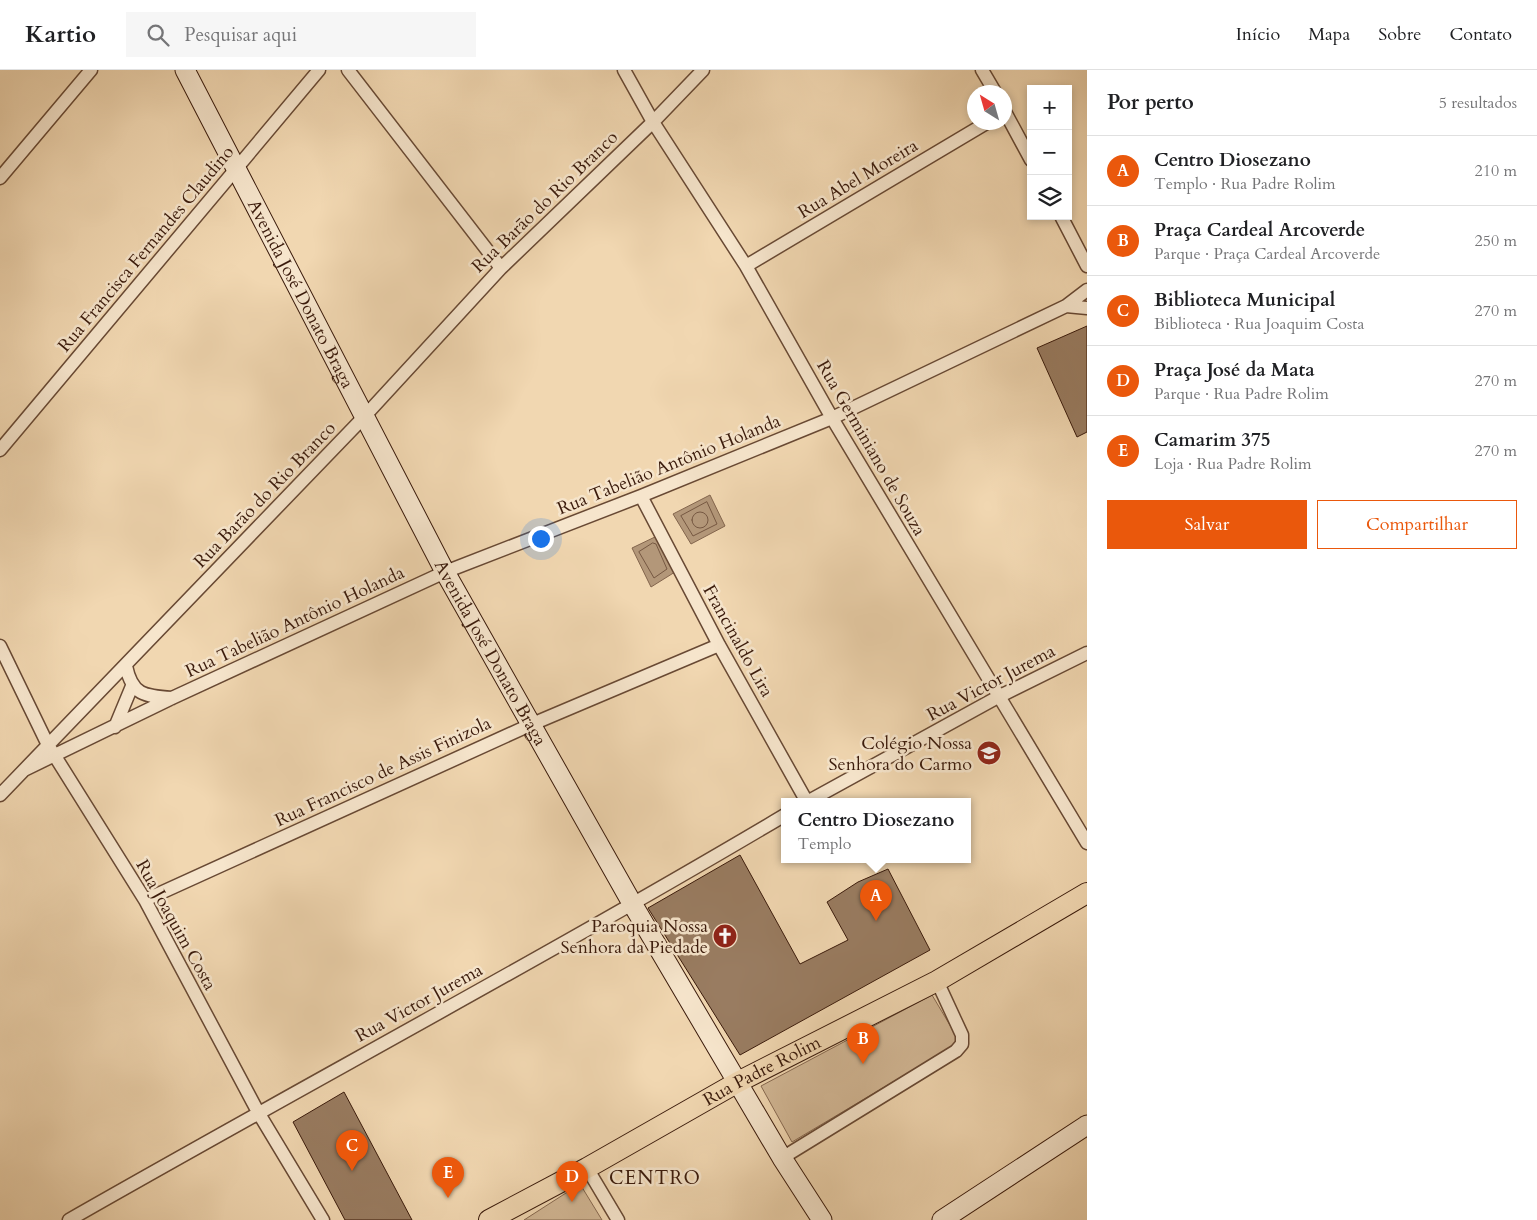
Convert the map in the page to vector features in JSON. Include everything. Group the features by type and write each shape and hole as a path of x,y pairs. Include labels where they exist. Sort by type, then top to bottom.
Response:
{"main road":[{"name":"Avenida José Donato Braga","path":"185,70 444,572 633,905 782,1158 822,1220"},
{"name":"Rua Padre Rolim","path":"489,1220 587,1168 738,1082 937,981 1087,893"},
{"path":"942,1220 1087,1125"}],"street":[{"path":"0,178 91,70"},
{"name":"Rua Francisca Fernandes Claudino","path":"0,450 319,70"},
{"path":"348,70 501,268"},
{"name":"Rua Germiniano de Souza","path":"624,70 653,122 746,266 832,418 1087,843"},
{"name":"Rua Barāo do Rio Branco","path":"0,795 24,770 51,750 126,666 363,418 501,268 653,122 702,70"},
{"path":"982,70 991,85"},
{"path":"1012,125 1027,153"},
{"name":"Rua Abel Moreira","path":"746,266 975,130"},
{"path":"1063,220 1087,266"},
{"name":"Rua Tabelião Antônio Holanda","path":"51,750 115,727 172,698 444,572 641,496 832,418 1066,306 1087,290"},
{"path":"1066,306 1087,308"},
{"name":"Francinaldo Lira","path":"641,496 719,645 805,798"},
{"name":"Rua Francisco de Assis Finizola","path":"145,900 530,725 719,645"},
{"name":"Rua Joaquim Costa","path":"0,646 51,750 145,900 258,1112 323,1220"},
{"name":"Rua Victor Jurema","path":"814,798 998,696 1087,653"},
{"path":"115,727 132,686 126,666"},
{"name":"Rua Tabelião Antônio Holanda","path":"132,686 152,696 172,698"},
{"name":"Rua Victor Jurema","path":"69,1220 258,1112 633,905 781,817"},
{"path":"782,1158 956,1051 962,1044 962,1035 937,981"},
{"path":"587,1168 618,1220"}],"shaded area":[{"path":"932,995 960,1042 792,1142 761,1086"},
{"path":"580,1184 602,1220 524,1220"}],"water":[{"path":"710,495 725,526 691,544 673,514"},
{"path":"657,536 675,572 651,587 632,548"}],"building":[{"path":"1087,326 1087,432 1077,437 1037,348"},
{"name":"Paroquia Nossa Senhora da Piedade","path":"740,855 800,964 848,940 827,902 858,882 888,869 930,950 740,1055 648,908"},
{"path":"344,1092 412,1220 345,1220 293,1122"}],"place":[{"name":"Colégio Nossa Senhora do Carmo","path":"989,753"},
{"name":"Centro Diosezano","path":"876,921"},
{"name":"Paroquia Nossa Senhora da Piedade","path":"725,936"},
{"name":"Praça Cardeal Arcoverde","path":"863,1064"},
{"name":"Biblioteca Municipal","path":"352,1171"},
{"name":"Camarim 375","path":"448,1198"},
{"name":"Praça José da Mata","path":"572,1202"}],"district":[{"name":"CENTRO","path":"655,1178"}]}
